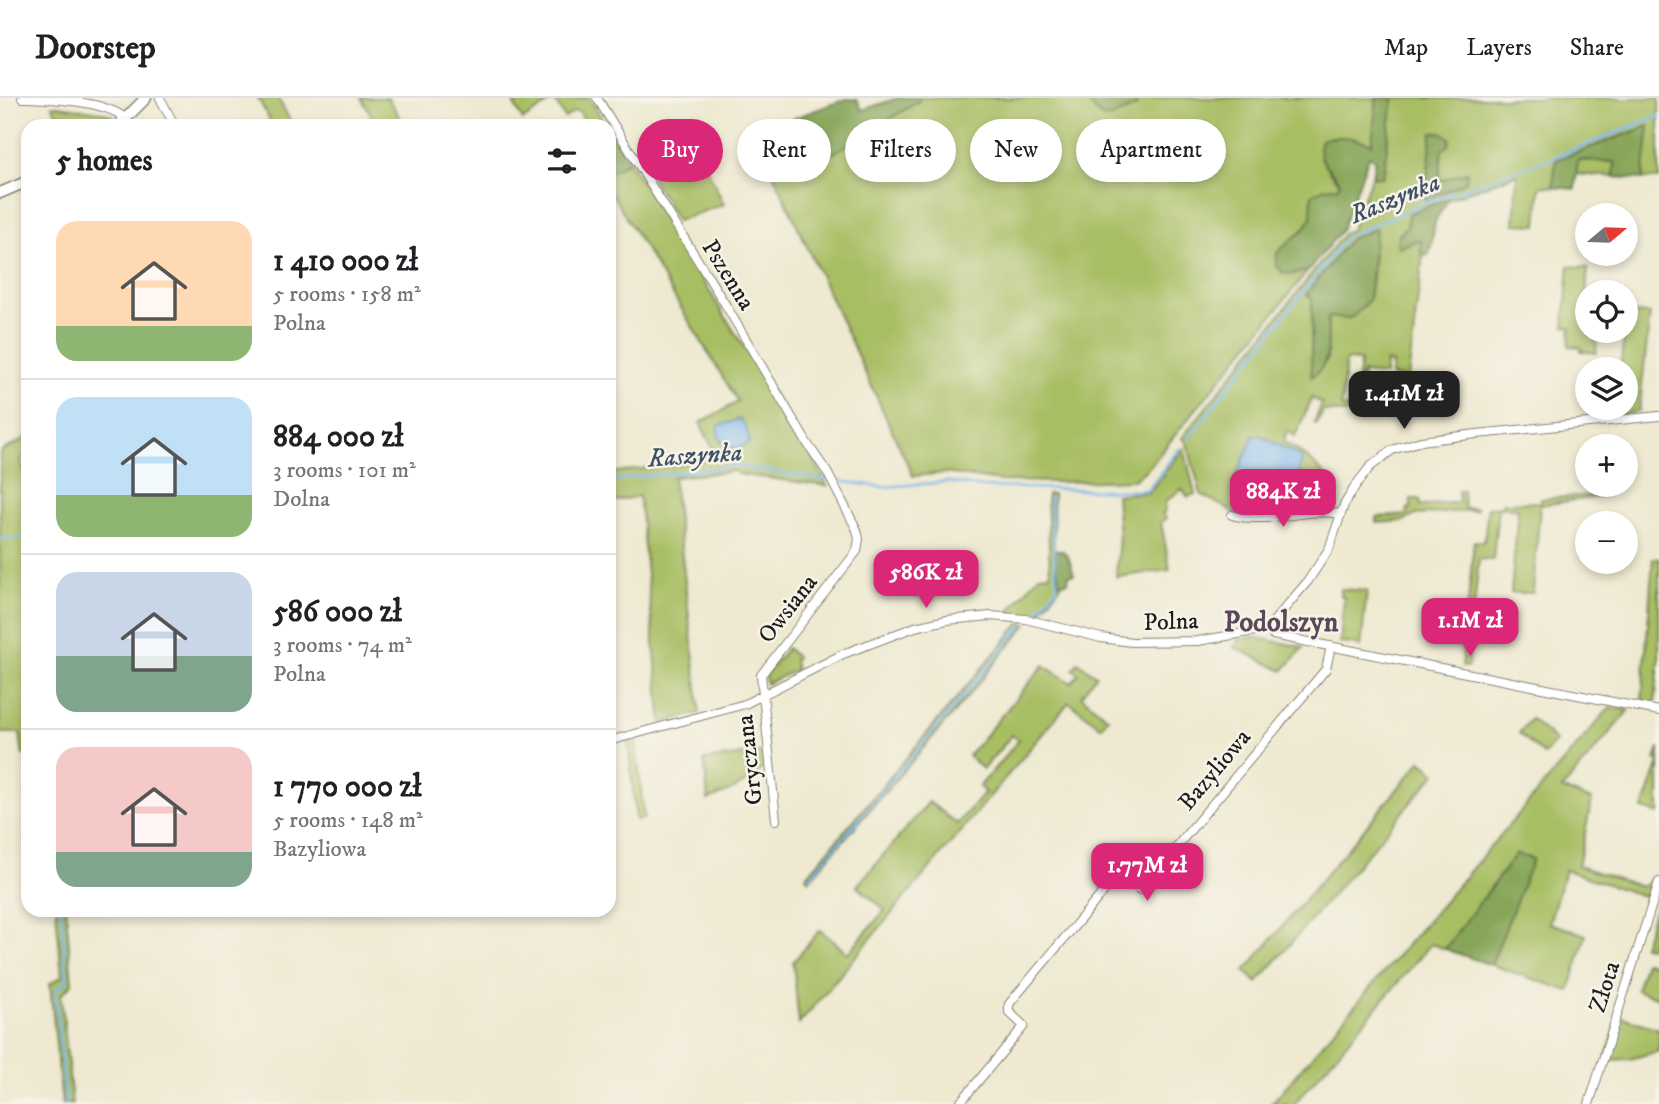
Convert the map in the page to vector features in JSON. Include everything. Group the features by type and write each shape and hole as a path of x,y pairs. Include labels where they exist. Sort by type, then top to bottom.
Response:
{"street":[{"path":"22,98 57,99 111,109 119,119"},
{"path":"125,119 146,98"},
{"path":"160,98 171,119"},
{"name":"Pszenna","path":"597,98 610,119"},
{"name":"Pszenna","path":"616,129 827,472"},
{"path":"0,193 21,184"},
{"path":"1659,416 1477,434 1400,446 1370,467 1352,491 1329,549 1308,581 1267,629 1273,635 1659,710"},
{"name":"Owsiana","path":"762,696 760,677 764,670 858,547 859,540 853,520 827,472"},
{"path":"1232,515 1255,518 1325,511 1341,514"},
{"name":"Polna","path":"616,739 732,709 870,643 915,627 962,617 1026,619 1101,638 1132,642 1212,640 1267,629"},
{"name":"Bazyliowa","path":"959,1104 1024,1026 1010,1014 1009,1004 1115,878 1124,877 1140,890 1326,669 1331,646"},
{"name":"Gryczana","path":"762,696 776,820"},
{"name":"Złota","path":"1588,1104 1659,883"}],"green space":[{"path":"258,98 278,98 289,119 269,119"},
{"path":"361,98 388,98 401,119 374,119"},
{"path":"524,98 589,98 602,119 584,119 575,111 565,118 554,100 522,119 514,104"},
{"path":"898,98 918,98 919,101 889,119 845,119 845,146 831,154 831,119 804,119 802,115 846,99 857,100 862,110"},
{"path":"918,98 1377,98 1372,144 1355,138 1330,137 1329,172 1340,183 1338,187 1324,188 1312,195 1311,219 1304,229 1277,253 1292,274 1308,271 1150,466 1134,480 1063,482 1001,481 945,473 913,476 777,182 831,182 831,140 845,144 845,182 956,182 956,119 890,119 919,101"},
{"path":"1087,98 1132,98 1137,106 1103,118"},
{"path":"1377,98 1393,98 1383,177 1372,176 1375,160 1369,156 1342,229 1308,271 1283,273 1277,266 1277,253 1304,229 1311,219 1312,195 1324,188 1338,187 1340,183 1321,158 1321,140 1334,137 1372,144"},
{"path":"1393,98 1659,98 1659,179 1643,179 1648,126 1556,160 1553,187 1540,186 1537,225 1514,224 1517,174 1408,214 1407,227 1399,235 1397,244 1400,247 1421,239 1420,250 1423,256 1408,378 1391,376 1392,363 1386,362 1385,375 1363,373 1356,414 1323,411 1317,424 1314,423 1322,403 1312,398 1295,436 1287,431 1284,442 1306,457 1325,475 1323,481 1327,483 1321,499 1324,500 1323,505 1238,515 1201,494 1187,443 1182,438 1345,232 1351,230 1372,176 1383,177","holes":["1376,229 1372,280 1367,303 1352,314 1328,317 1327,360 1311,377 1312,299","1346,360 1360,361 1355,408 1341,407"]},
{"path":"52,105 102,112 114,117 112,119 59,119"},
{"path":"1649,126 1643,179 1614,177 1615,162 1578,160 1575,189 1553,187 1556,160"},
{"path":"1432,132 1443,133 1450,138 1449,145 1442,150 1439,181 1467,172 1466,182 1425,200"},
{"path":"616,140 629,161 616,169"},
{"path":"1577,160 1615,162 1614,177 1576,174"},
{"path":"629,161 637,174 637,182 642,182 818,467 827,486 737,474 736,471 673,477 700,713 662,723 639,496 616,501 616,472 718,459 700,423 738,402 616,201 616,169"},
{"path":"654,182 713,182 724,204 677,221"},
{"path":"1448,199 1436,220 1428,255 1423,256 1420,250 1421,239 1399,247 1399,235 1407,227 1408,214"},
{"path":"1376,228 1369,300 1354,316 1347,319 1328,317 1326,359 1318,372 1311,377 1312,299 1306,294 1350,239"},
{"path":"1569,266 1588,268 1587,280 1575,280 1575,343 1597,343 1596,353 1569,346 1571,327 1564,326"},
{"path":"1638,313 1650,314 1639,412 1638,357 1622,357 1623,343 1638,343"},
{"path":"21,441 21,740 20,733 0,733 0,452"},
{"path":"1184,448 1195,494 1188,497 1182,489 1165,502 1166,510 1162,513 1166,518 1161,522 1170,570 1116,577 1119,536 1116,495 1149,492"},
{"path":"1463,490 1464,508 1477,508 1476,510 1416,515 1403,521 1376,523 1376,517 1407,515 1407,509 1411,508 1411,499 1419,499 1421,506 1459,502 1458,491"},
{"path":"1047,494 1053,494 1054,549 1059,583 1062,584 1036,618 1008,613 1039,575 1050,574"},
{"path":"1600,497 1540,505 1533,593 1511,593 1518,508 1498,508 1493,560 1479,559 1468,667 1462,666 1474,541 1484,542 1488,507 1502,506 1502,503 1540,502 1541,499"},
{"path":"1054,549 1063,551 1068,556 1074,575 1069,575 1068,582 1059,583"},
{"path":"1653,558 1659,558 1659,661 1655,704 1642,702"},
{"path":"1341,589 1367,591 1361,647 1340,643 1344,597 1341,596"},
{"path":"1020,623 1027,624 809,880 806,877"},
{"path":"1252,637 1304,647 1283,671 1234,647 1239,640"},
{"path":"787,648 796,657 796,670 766,684 765,675"},
{"path":"1078,662 1096,675 1081,696 1108,718 1101,727 1069,702 799,1024 793,962 820,930 848,953 885,910 857,886 929,802 957,824 985,792 979,787 1019,740 1012,735 983,769 968,756 1044,665 1071,683 1079,674 1073,669"},
{"path":"1610,707 1629,710 1562,789 1592,800 1578,866 1642,887 1652,879 1646,897 1565,870 1549,923 1586,935 1569,991 1491,965 1532,860 1516,854 1445,949 1431,944 1294,1104 1271,1104"},
{"path":"1531,719 1556,741 1544,755 1519,733"},
{"path":"636,741 644,819 636,820 628,742"},
{"path":"766,752 768,763 754,776 708,800 704,760"},
{"path":"1421,761 1436,773 1257,983 1245,971"},
{"path":"1659,762 1659,814 1643,809"},
{"path":"1516,854 1533,859 1491,965 1445,949"},
{"path":"1659,897 1659,935 1654,933 1650,947 1643,946"},
{"path":"57,917 67,917 72,984 61,995 72,1104 62,1104 50,984 62,976"},
{"path":"1645,962 1659,966 1659,998 1636,990"},
{"path":"1619,1016 1659,1029 1659,1051 1630,1059 1608,1060 1606,1057"}],"water":[{"path":"740,419 750,442 738,447 728,447 720,440 718,426"},
{"path":"1254,435 1260,435 1302,457 1296,487 1283,505 1277,507 1233,483"}],"waterway":[{"name":"Raszynka","path":"1187,440 1347,236 1424,203 1552,158 1659,116"},
{"name":"Raszynka","path":"839,481 883,487 947,482 983,487 1138,491 1147,490 1180,448"},
{"name":"Raszynka","path":"616,479 737,466 826,480"},
{"path":"1035,614 1057,588 1050,497"},
{"name":"Raszynka","path":"0,539 21,538"},
{"path":"810,877 1023,625"},
{"path":"62,917 67,982 55,990 66,1104"}],"district":[{"name":"Podolszyn","path":"1281,622"}]}
